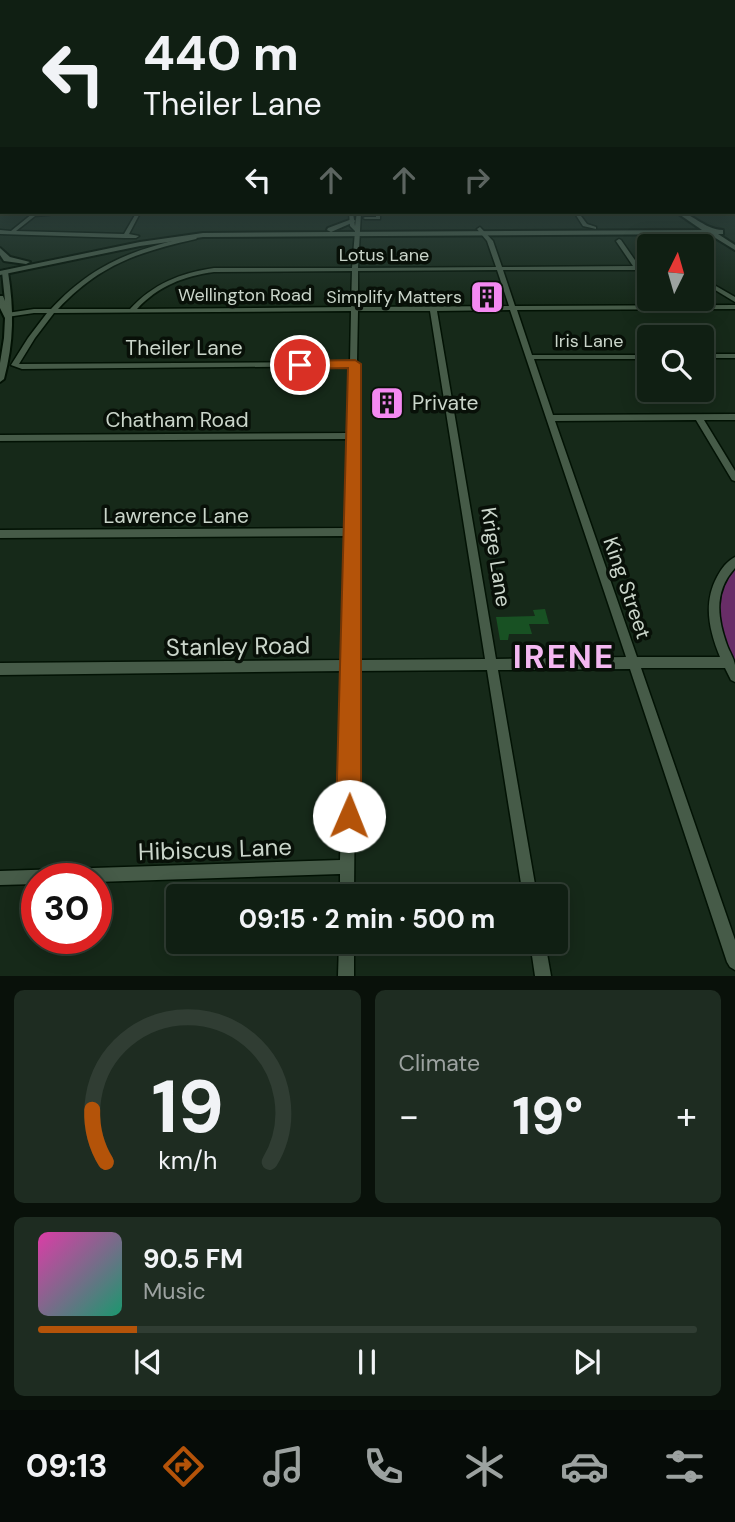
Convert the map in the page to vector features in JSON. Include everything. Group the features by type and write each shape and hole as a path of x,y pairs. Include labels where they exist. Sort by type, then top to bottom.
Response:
{"main road":[{"path":"331,230 350,216"},
{"path":"483,231 571,228 661,231 694,226 686,216"},
{"path":"689,216 735,242"},
{"path":"2,270 193,236 356,232 713,230 735,248"},
{"path":"2,270 26,262 129,240 185,232 356,232"},
{"path":"0,252 2,270"},
{"path":"0,252 7,259 26,262"}],"street":[{"path":"13,232 33,216"},
{"path":"125,236 138,216"},
{"path":"347,884 356,309 356,232 351,216"},
{"path":"356,232 360,226 359,216"},
{"path":"365,218 378,218 378,216"},
{"path":"578,216 583,223 594,228"},
{"path":"571,228 583,223"},
{"name":"King Street","path":"483,231 513,308 735,962"},
{"path":"0,232 136,236"},
{"path":"15,363 52,310 82,280 111,263 153,247 194,238"},
{"path":"619,241 637,268"},
{"name":"Lotus Lane","path":"132,310 159,285 200,271 637,268"},
{"path":"0,379 9,345 9,317 2,270"},
{"path":"714,287 735,300"},
{"path":"0,298 9,317"},
{"name":"Wellington Road","path":"9,317 52,310 735,307"},
{"name":"Krige Lane","path":"433,308 528,884"},
{"path":"714,356 735,356"},
{"name":"Iris Lane","path":"529,357 637,357"},
{"name":"Theiler Lane","path":"15,363 22,367 355,364"},
{"path":"698,417 735,478"},
{"path":"549,418 735,417"},
{"name":"Chatham Road","path":"0,438 354,436"},
{"name":"Lawrence Lane","path":"0,534 353,532"},
{"path":"735,561 719,578 713,603 718,635 735,676"},
{"name":"Stanley Road","path":"0,669 728,662"},
{"name":"Hibiscus Lane","path":"0,878 348,867"},
{"path":"346,976 347,954"},
{"path":"540,954 543,976"}],"shaded area":[{"path":"735,565 735,674 720,631 716,604 724,578"}],"building":[{"path":"545,609 549,624 529,624 532,634 509,634 508,640 500,640 496,617 535,616 533,610"}],"place":[{"name":"Simplify Matters","path":"487,297"},
{"name":"Private","path":"387,403"}],"district":[{"name":"IRENE","path":"564,656"}],"route":[{"path":"300,365 355,364 349,816"}]}
